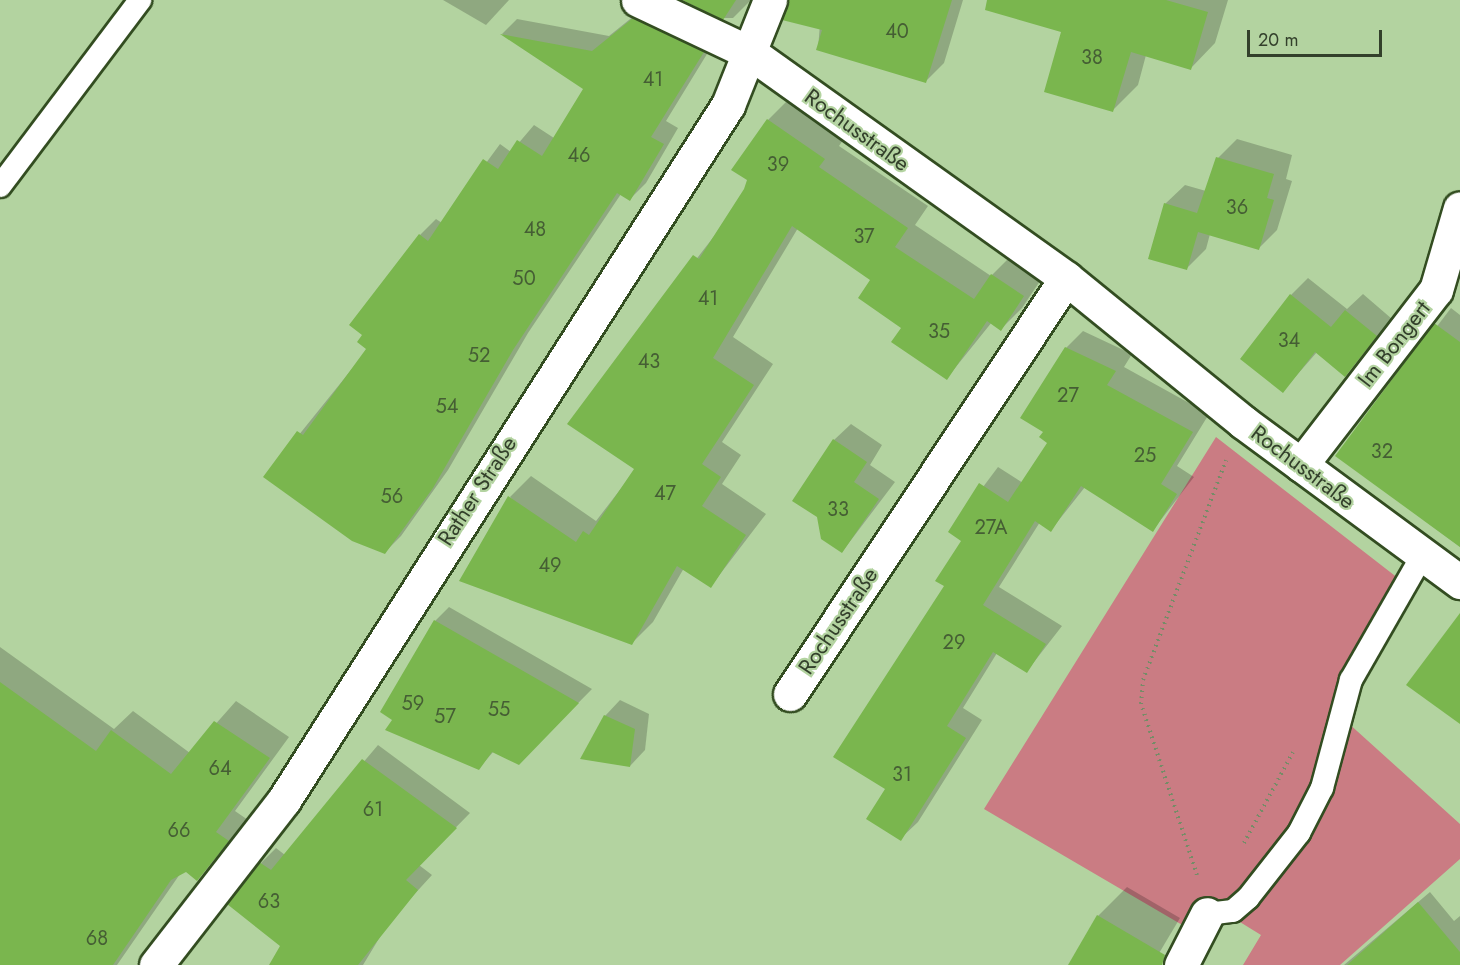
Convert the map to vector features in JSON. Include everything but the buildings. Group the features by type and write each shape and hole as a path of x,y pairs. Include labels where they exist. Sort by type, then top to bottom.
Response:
{"street":[{"name":"Rochusstraße","path":"638,0 752,54 1066,278 1243,422 1460,582"},
{"name":"Rather Straße","path":"156,965 284,800 728,105 752,54 770,0"},
{"name":"Im Bongert","path":"1301,465 1436,290 1460,208"},
{"name":"Rochusstraße","path":"789,694 1066,278"},
{"path":"1181,965 1207,914"}],"lane":[{"path":"0,186 140,0"},
{"path":"1207,914 1233,911 1248,898 1299,833 1322,788 1351,680 1422,556"}],"path":[{"path":"1207,914 1141,704 1147,669 1243,422"}],"shaded area":[{"path":"1216,437 1412,589 1370,656 1347,722 1460,824 1460,859 1340,965 1243,965 1261,935 1201,898 1184,926 984,809"}]}
